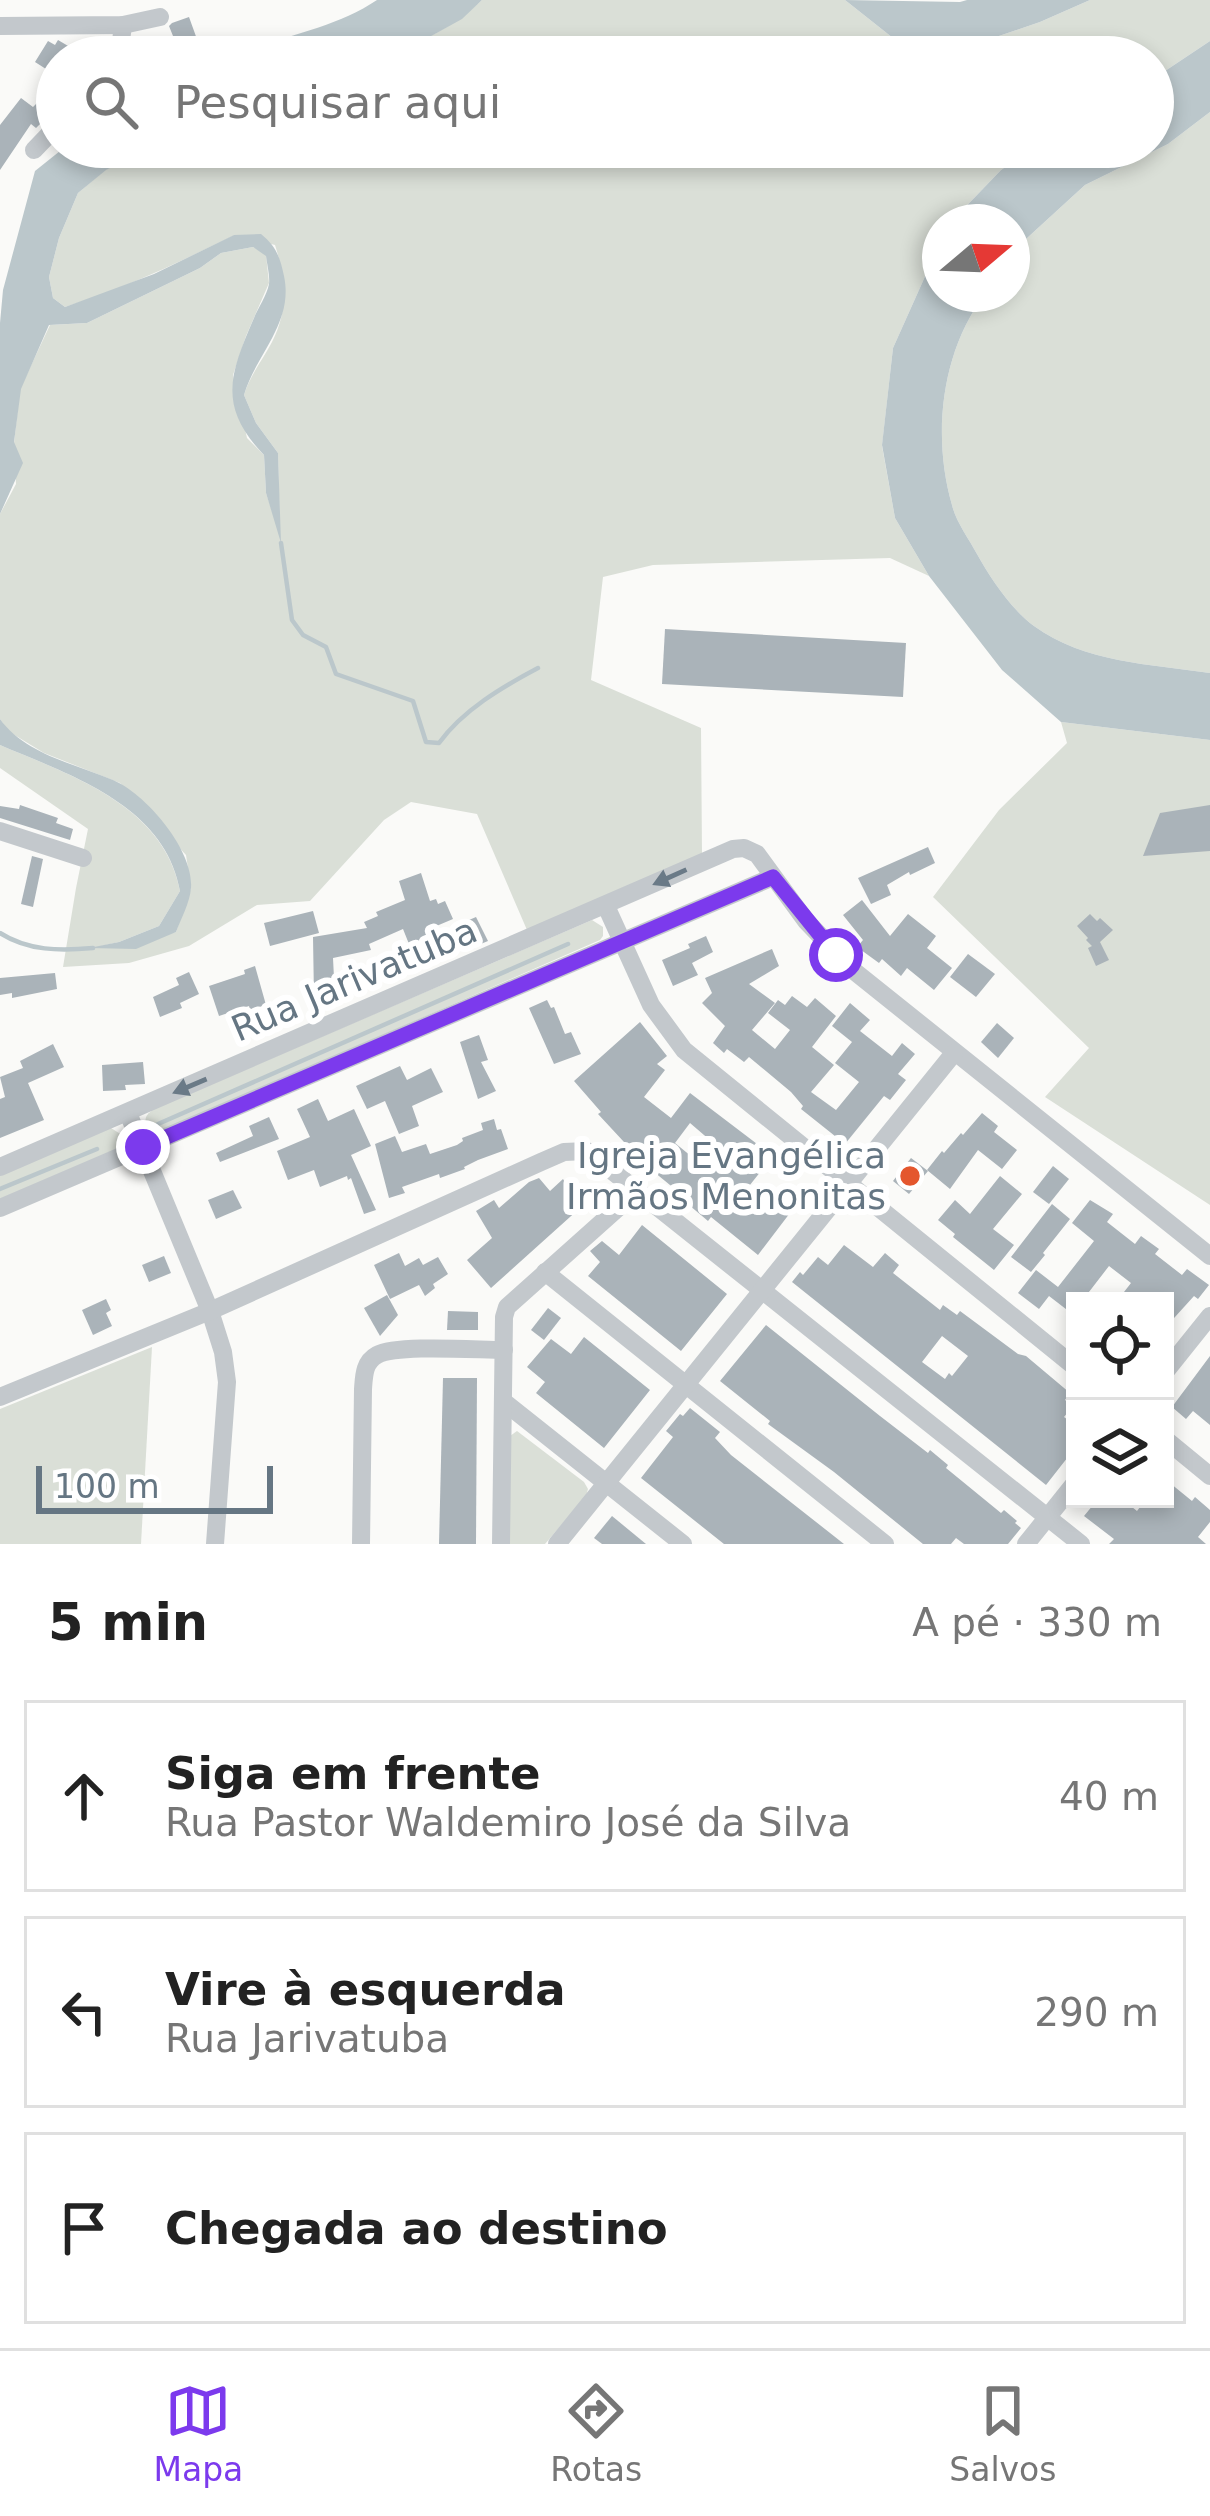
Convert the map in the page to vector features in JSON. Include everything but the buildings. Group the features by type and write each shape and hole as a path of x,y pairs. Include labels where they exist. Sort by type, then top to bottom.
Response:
{"street":[{"path":"0,26 123,26 160,17"},
{"path":"122,36 123,26"},
{"path":"0,831 83,858"},
{"name":"Rua Jarivatuba","path":"0,1167 734,849 753,850 773,877 0,1208"},
{"path":"773,877 836,955 1210,1256"},
{"path":"606,906 651,1005 684,1050 1066,1360"},
{"path":"557,1544 954,1053"},
{"path":"128,1113 224,1352 227,1382 215,1544"},
{"path":"0,1397 210,1311 565,1152 587,1151 1081,1544"},
{"path":"500,1544 507,1307 638,1190"},
{"path":"545,1272 884,1544"},
{"path":"1174,1361 1210,1316"},
{"path":"361,1544 367,1365 375,1356 400,1350 504,1350"},
{"path":"503,1401 683,1544"},
{"path":"1174,1446 1210,1476"},
{"path":"1026,1544 1066,1495"}],"shaded area":[{"path":"377,0 482,0 462,19 431,36 293,36"},
{"path":"482,0 845,0 890,36 430,36"},
{"path":"845,0 1090,0 999,36 890,36"},
{"path":"1090,0 1210,0 1210,41 1174,65 1174,36 999,36"},
{"path":"1210,41 1210,112 1174,139 1174,65"},
{"path":"1210,112 1210,673 1096,655 1034,626 995,583 956,518 943,451 944,395 970,317 973,312 1030,312 1030,235 1085,185 1119,168 1174,168 1174,139"},
{"path":"109,168 1004,168 968,204 922,204 922,283 893,348 882,446 895,518 929,576 890,558 653,565 603,577 591,680 701,728 702,855 527,930 477,814 411,802 384,820 310,901 257,905 189,946 129,963 63,967 88,829 0,768 0,745 110,797 155,836 171,861 180,891 159,926 97,947 176,932 191,888 186,855 120,783 44,753 8,731 0,719 0,514 16,484 14,443 20,389 50,325 87,323 221,253 253,247 266,255 269,283 233,375 247,438 264,455 266,493 280,535 278,453 256,423 244,395 281,317 283,282 275,245 235,235 65,307 53,298 49,277 78,193"},
{"path":"110,168 78,193 59,238 49,277 53,298 65,307 154,274 234,235 261,234 277,252 284,276 284,309 244,395 256,423 278,453 281,543 266,493 264,455 240,421 232,390 239,357 269,284 266,256 253,247 221,253 87,323 49,325 21,389 14,442 23,463 0,514 3,290 35,171"},
{"path":"1004,168 1119,168 1085,185 1030,235 1030,204 968,204"},
{"path":"922,283 922,312 973,312 950,368 942,423 946,479 960,524 1010,602 1054,638 1096,655 1210,673 1210,740 1061,722 1002,670 929,576 895,518 882,445 893,348"},
{"path":"0,719 37,749 126,787 166,825 190,873 190,893 176,932 136,949 89,948 159,926 180,891 171,861 155,836 111,797 0,745"},
{"path":"1061,722 1210,740 1210,1205 1045,1097 1089,1048 933,897 999,810 1067,743"},
{"path":"592,920 603,927 600,940 163,1131 147,1128 146,1117 154,1109"},
{"path":"111,1128 122,1135 119,1148 0,1199 0,1175"},
{"path":"152,1347 141,1544 0,1544 0,1409"},
{"path":"517,1431 588,1489 545,1544 508,1544 510,1436"}],"waterway":[{"path":"281,543 292,620 303,635 326,647 336,674 413,701 426,742 439,743 471,710 538,668"},
{"path":"0,933 45,948 93,948"},
{"path":"158,1124 568,944"},
{"path":"0,1189 97,1149"}],"place":[{"name":"Igreja Evangélica Irmãos Menonitas","path":"910,1176"}],"route":[{"path":"143,1147 773,877 836,955"}]}
